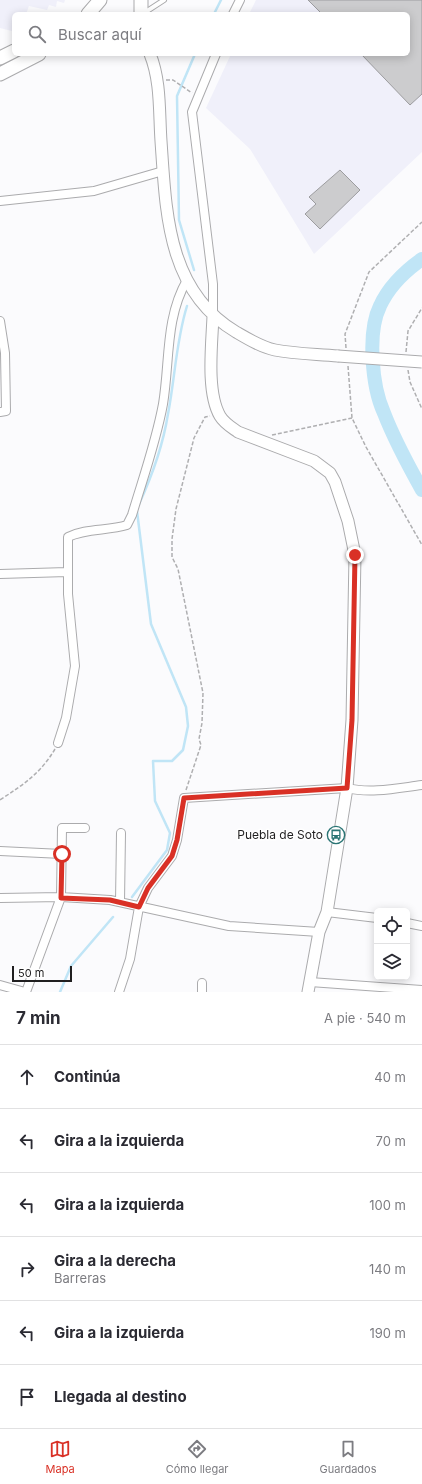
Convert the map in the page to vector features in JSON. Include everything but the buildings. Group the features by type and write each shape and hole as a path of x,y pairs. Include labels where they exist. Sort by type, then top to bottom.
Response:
{"main road":[{"path":"90,12 100,0"},
{"path":"100,0 100,12"},
{"path":"141,10 151,0"},
{"path":"0,58 12,52"},
{"path":"0,74 35,56"},
{"path":"151,56 157,80 163,171 172,242 187,280 213,316 250,341 274,350 342,353 422,362"},
{"path":"213,316 213,392 220,416 227,425 238,432 299,454 323,466 330,473 335,482 348,521 354,550 355,571 352,720 347,788 327,912 320,932 309,987"}],"street":[{"path":"233,12 240,0"},
{"path":"213,316 213,284 192,112 215,56"},
{"path":"0,202 94,191 163,171"},
{"path":"58,743 66,718 75,666 67,572 68,537 75,533 115,529 127,524 132,515 154,443 163,402 168,347 178,295 187,280"},
{"path":"0,321 6,411 0,412"},
{"path":"0,574 67,572"},
{"path":"119,992 130,959 139,907 148,888 172,856 177,840 184,798 347,788 356,790 388,789 422,785"},
{"path":"0,986 25,992 61,898 62,828 85,828"},
{"path":"120,902 121,833"},
{"path":"0,851 62,854"},
{"path":"0,898 110,900 229,926 320,932"},
{"path":"327,912 374,918"},
{"path":"410,924 422,926"},
{"path":"202,983 202,992"},
{"path":"309,987 422,990"}],"lane":[{"path":"141,10 164,0"}],"path":[{"path":"173,80 189,91"},
{"path":"342,353 345,334 369,272 422,222"},
{"path":"348,365 352,418 366,447 422,545"},
{"path":"184,798 201,745 199,739 202,723 202,693 178,569 172,558 172,539 176,509 194,438 205,417 220,416"},
{"path":"260,440 274,434 352,418"},
{"path":"0,800 29,781 46,765 58,743"}],"shaded area":[{"path":"0,0 65,0 64,3 57,1 56,7 49,5 47,10 29,6 27,12 12,12 12,31 0,28"},
{"path":"256,0 308,0 320,12 250,12"},
{"path":"230,56 363,56 410,105 422,94 422,152 314,254 250,149 206,108","holes":["340,170 359,190 320,229 305,215 316,204 309,197"]}],"waterway":[{"path":"215,12 221,0"},
{"path":"194,56 177,96 179,220 194,270"},
{"path":"422,259 398,280 388,292 376,317 372,344 374,375 380,402 406,462 422,490"},
{"path":"139,504 153,471 166,426 180,333 187,306"},
{"path":"132,897 167,850 170,833 155,801 153,761 172,761 183,750 188,726 186,707 151,624 137,511"},
{"path":"60,992 71,966 113,917"}],"place":[{"name":"Puebla de Soto","path":"336,835"}],"route":[{"path":"62,854 61,898 110,900 139,907 148,888 172,856 181,823 184,798 347,788 352,720 355,555"}]}
